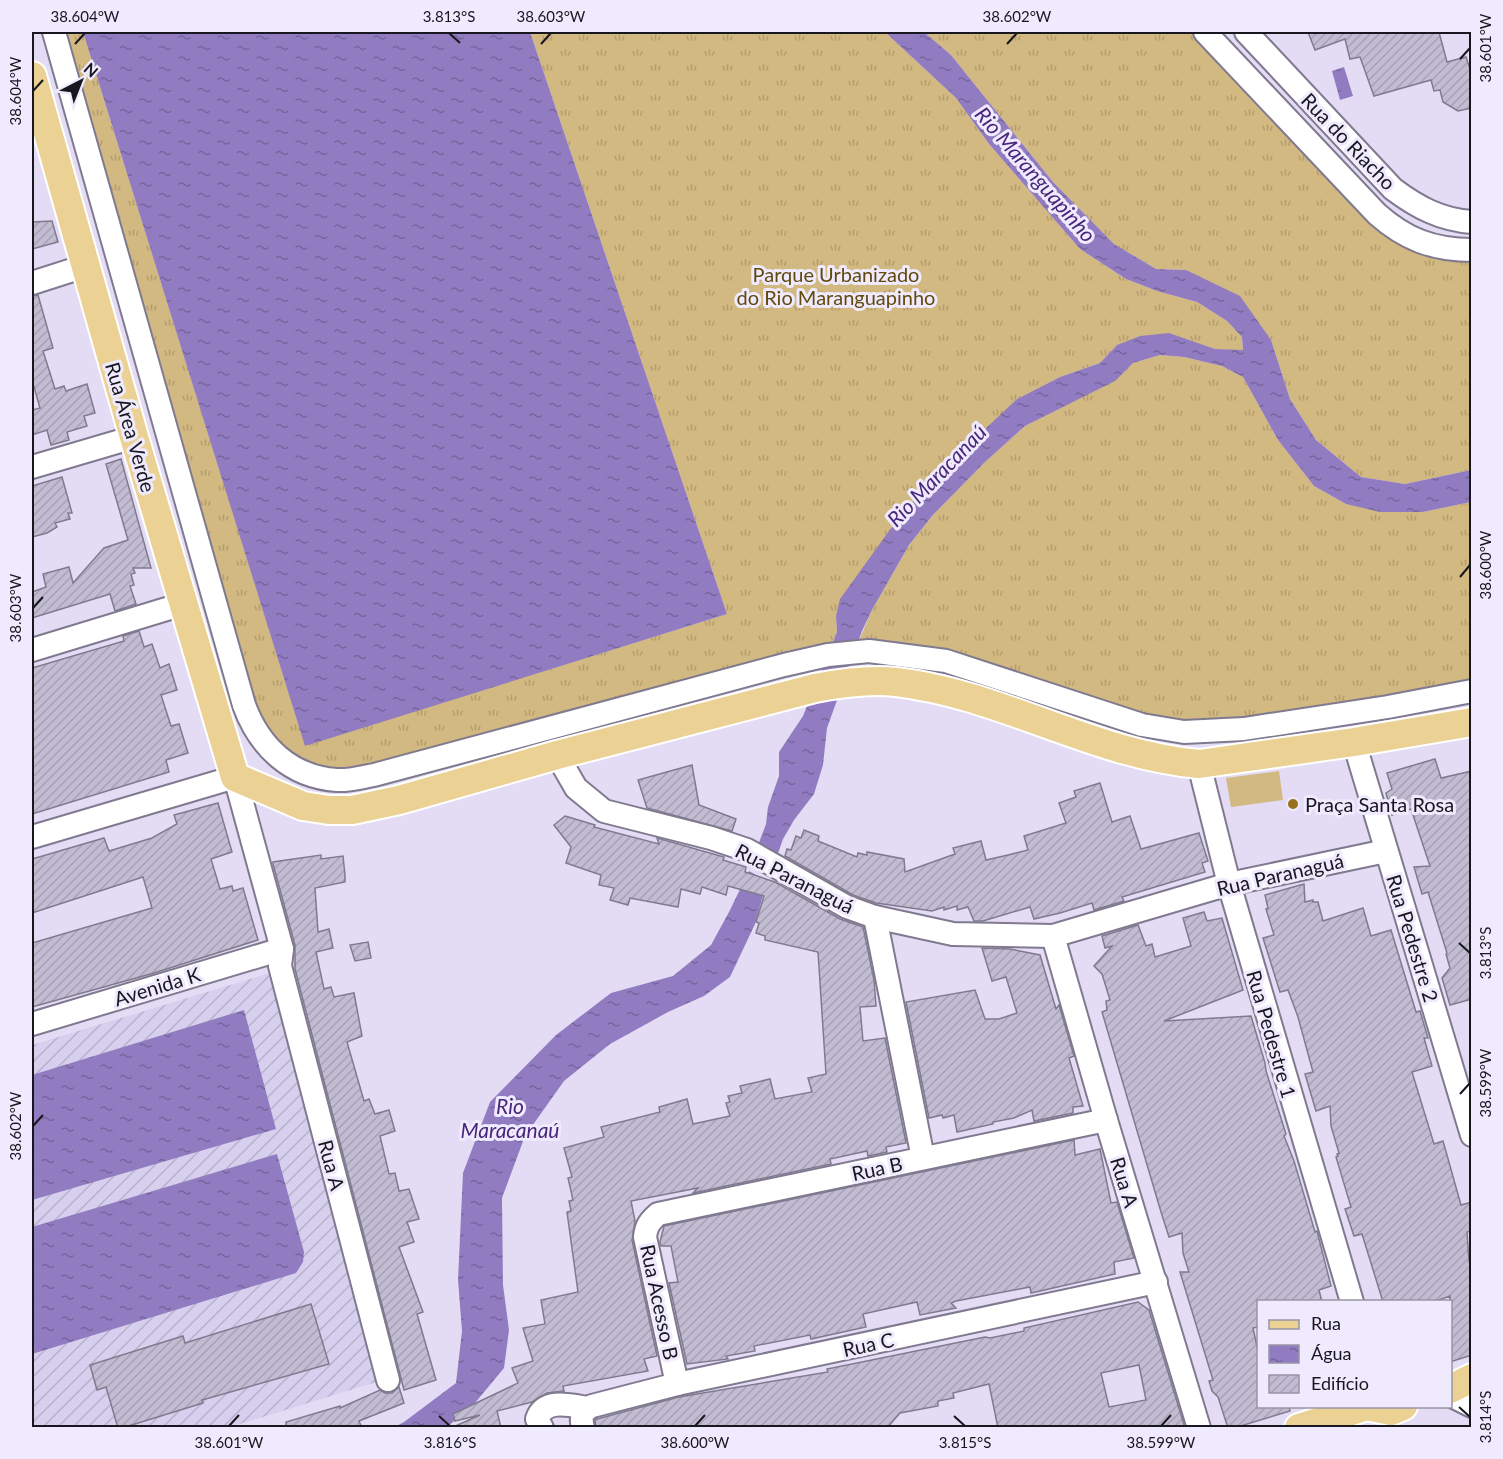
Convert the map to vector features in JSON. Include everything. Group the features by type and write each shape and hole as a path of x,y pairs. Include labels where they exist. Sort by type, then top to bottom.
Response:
{"main road":[{"name":"Rua Área Verde","path":"33,90 235,777"},
{"path":"235,777 303,806 329,810 352,810 399,800 557,755 843,682 895,682 936,689 989,703 1128,751 1177,762 1199,764 1472,723"},
{"path":"1452,1388 1472,1378"},
{"path":"1299,1428 1384,1411"}],"street":[{"path":"54,32 244,705 261,739 274,754 291,767 313,777 339,780 374,775 828,655 854,652 888,653 946,662 1142,725 1184,732 1244,729 1388,707 1472,691"},
{"path":"1205,32 1368,205 1396,230 1432,246 1472,250"},
{"name":"Rua do Riacho","path":"1246,32 1393,189 1422,209 1442,217 1472,222"},
{"path":"32,283 85,266"},
{"path":"32,467 134,437"},
{"path":"32,650 183,604"},
{"name":"Rua Pedestre 2","path":"1353,742 1472,1135"},
{"name":"Rua Paranaguá","path":"557,755 576,788 604,811 711,838 747,850 847,908 875,917 953,934 1053,936 1229,884 1386,850"},
{"name":"Rua Pedestre 1","path":"1199,764 1229,884 1351,1300"},
{"path":"32,837 235,777"},
{"name":"Rua Área Verde","path":"235,777 282,949"},
{"path":"875,917 922,1158"},
{"name":"Rua A","path":"1053,936 1199,1428"},
{"name":"Avenida K","path":"32,1024 282,949"},
{"name":"Rua A","path":"282,949 280,966 388,1380"},
{"name":"Rua B","path":"650,1221 664,1212 1106,1120"},
{"name":"Rua Acesso B","path":"650,1221 645,1237 677,1384"},
{"name":"Rua C","path":"584,1416 677,1384 1156,1282"},
{"path":"1452,1396 1472,1406"},
{"path":"542,1428 537,1419 539,1413 543,1409 563,1403 584,1416"}],"shaded area":[{"path":"270,973 383,1380 230,1427 32,1428 32,1045"}],"green space":[{"name":"Parque Urbanizado do Rio Maranguapinho","path":"54,32 83,32 305,745 727,614 530,32 885,32 956,98 989,144 1080,249 1126,279 1157,291 1197,302 1227,321 1242,337 1243,351 1215,349 1192,342 1117,345 1100,363 1060,377 1017,399 985,431 836,616 837,632 828,655 339,781 261,739"},
{"path":"924,32 1205,32 1376,214 1471,250 1471,470 1405,484 1361,477 1316,440 1290,399 1271,340 1186,270 1156,269 1114,244 1053,182 951,55"},
{"path":"1160,355 1184,357 1222,366 1243,377 1278,440 1314,486 1346,504 1423,512 1471,502 1471,691 1217,732 854,652 872,610 909,545 932,516 984,463 1025,426 1114,381 1133,363"},
{"path":"1279,771 1283,800 1231,807 1226,778"}],"water":[{"path":"83,32 530,32 727,614 305,746"},
{"name":"Rio Maranguapinho","path":"885,32 924,32 951,55 1053,182 1114,244 1156,269 1186,270 1240,296 1271,340 1290,399 1316,440 1361,477 1405,484 1471,470 1471,502 1423,512 1380,512 1346,504 1314,486 1278,440 1243,377 1222,366 1184,357 1160,355 1133,363 1115,381 1025,426 984,463 932,516 909,545 862,631 827,728 823,765 814,794 794,820 783,839 776,859 757,848 779,776 779,752 803,716 828,655 837,632 836,616 840,599 889,531 933,478 1017,399 1060,377 1100,363 1117,345 1140,336 1169,333 1215,349 1243,350 1242,337 1227,321 1197,302 1157,291 1126,279 1080,249 989,144 956,98"},
{"path":"1344,67 1353,96 1340,100 1332,71"},
{"name":"Rio Maracanaú","path":"749,871 767,881 755,924 730,977 704,996 668,1012 610,1044 564,1081 525,1136 502,1198 503,1285 509,1330 504,1368 475,1403 447,1427 393,1428 456,1383 462,1331 458,1280 463,1173 490,1102 556,1035 611,993 673,976 711,945"},
{"path":"244,1010 276,1129 32,1200 32,1075"},
{"path":"277,1154 304,1252 303,1262 296,1273 32,1354 32,1227"}],"building":[{"path":"1308,32 1439,32 1447,62 1466,57 1472,75 1472,108 1458,111 1443,102 1440,90 1434,91 1431,80 1374,96 1360,57 1350,59 1345,39 1315,50"},
{"path":"52,221 58,242 32,249 32,222"},
{"path":"38,295 53,348 43,351 55,389 64,386 66,391 87,384 95,413 84,416 87,426 67,432 69,440 51,445 47,430 32,435 32,410 40,408 32,380 32,296"},
{"path":"121,459 151,568 133,568 135,573 131,574 134,585 130,586 136,604 115,611 110,594 32,618 32,592 46,587 43,574 69,567 73,583 104,548 128,540 106,464"},
{"path":"62,477 72,513 68,513 70,519 55,523 57,527 47,533 32,537 32,486"},
{"path":"139,631 144,647 152,644 160,668 169,664 177,690 161,695 171,726 179,724 188,753 166,760 169,772 32,814 32,668 124,641 123,636"},
{"path":"1435,759 1441,778 1472,771 1472,999 1450,1005 1442,978 1450,968 1447,953 1428,892 1422,894 1414,867 1430,866 1411,809 1392,815 1386,793 1392,789 1387,773"},
{"path":"692,765 699,805 736,819 732,831 647,808 638,780"},
{"path":"1100,783 1112,822 1130,816 1141,849 1199,833 1208,861 1202,863 1205,872 1122,897 1124,901 1094,910 1092,903 1034,919 1030,907 983,921 974,921 968,907 957,910 957,906 944,910 944,907 932,911 876,903 853,895 785,856 787,849 791,850 796,836 801,838 804,830 819,836 818,841 857,857 858,853 867,855 867,852 904,859 905,872 955,854 953,848 981,841 986,860 1008,855 1028,850 1024,836 1066,823 1059,803 1076,797 1074,791"},
{"path":"218,803 232,852 211,859 220,889 232,886 233,891 243,888 258,940 154,973 32,1007 32,943 152,908 143,877 32,913 32,859 104,838 109,851 152,838 177,824 174,815"},
{"path":"565,816 595,825 594,827 659,844 657,838 724,857 723,860 746,867 745,872 775,882 840,919 863,927 874,980 876,1006 860,1007 863,1041 885,1038 906,1143 886,1147 887,1152 868,1156 867,1151 830,1159 831,1164 693,1193 698,1188 631,1201 635,1221 632,1240 657,1356 644,1359 648,1371 563,1386 564,1391 547,1393 532,1402 497,1411 501,1428 451,1428 480,1415 455,1421 453,1414 518,1383 512,1368 533,1361 523,1328 545,1324 541,1300 578,1292 567,1212 571,1211 569,1201 573,1200 568,1178 572,1177 564,1148 604,1137 601,1127 660,1112 659,1107 687,1099 693,1124 730,1116 726,1103 730,1102 728,1096 742,1093 740,1086 770,1079 775,1099 812,1092 808,1078 826,1074 818,952 765,940 765,936 756,933 759,923 756,922 764,896 728,886 726,895 702,887 700,894 681,889 678,907 630,898 628,905 610,900 614,888 599,885 601,875 566,863 571,847 554,825"},
{"path":"321,855 321,859 343,856 345,875 345,882 315,888 318,932 329,929 333,948 316,952 324,989 331,987 334,997 354,993 362,1036 347,1042 364,1101 369,1099 375,1114 389,1110 395,1131 380,1136 389,1174 395,1173 399,1191 409,1189 419,1219 407,1222 414,1242 399,1247 423,1312 417,1314 436,1380 404,1390 295,969 295,945 273,864 273,862"},
{"path":"1304,884 1305,902 1313,900 1313,902 1318,902 1323,921 1363,908 1371,936 1391,930 1416,1012 1420,1011 1428,1038 1424,1038 1432,1066 1412,1072 1434,1144 1443,1141 1461,1205 1472,1202 1472,1231 1467,1232 1469,1261 1472,1269 1472,1355 1452,1361 1452,1300 1450,1296 1439,1300 1382,1300 1362,1234 1354,1236 1345,1209 1351,1207 1336,1157 1339,1153 1331,1126 1330,1106 1316,1111 1305,1074 1313,1072 1298,1017 1288,990 1280,992 1263,938 1274,935 1266,909 1268,908 1265,895"},
{"path":"1204,912 1207,921 1222,918 1243,990 1164,1021 1251,1016 1286,1134 1284,1136 1294,1161 1315,1232 1317,1231 1331,1286 1319,1290 1322,1300 1257,1300 1257,1327 1253,1328 1257,1346 1257,1408 1289,1408 1290,1411 1234,1428 1228,1428 1218,1397 1212,1391 1209,1381 1213,1380 1180,1272 1189,1272 1183,1253 1182,1233 1169,1237 1102,1012 1107,1010 1106,1001 1110,1000 1102,974 1094,966 1112,946 1105,948 1102,936 1138,925 1146,946 1152,944 1155,957 1191,946 1183,918"},
{"path":"368,942 371,958 355,961 350,945"},
{"path":"982,948 1010,949 1040,955 1056,1009 1059,1005 1074,1056 1069,1058 1083,1106 1073,1107 1073,1113 1034,1121 1032,1110 1014,1118 957,1132 954,1115 929,1118 906,1002 975,990 985,1019 999,1019 1017,1013 1006,977 992,981"},
{"path":"1074,1140 1075,1155 1100,1149 1111,1203 1117,1202 1134,1258 1114,1262 1115,1274 1031,1293 1030,1287 956,1301 951,1303 956,1308 920,1315 917,1302 863,1314 866,1327 811,1339 810,1335 754,1346 755,1351 726,1356 728,1359 687,1364 669,1283 678,1282 671,1246 661,1246 660,1242 664,1226"},
{"path":"1138,1302 1149,1310 1185,1428 998,1428 989,1384 953,1393 954,1398 938,1401 938,1406 900,1413 887,1428 596,1428 595,1420 597,1419 679,1397 828,1372 827,1369 1024,1331 1024,1328","holes":["1139,1365 1146,1400 1109,1407 1101,1373"]},
{"path":"311,1304 329,1364 202,1400 203,1403 122,1428 118,1428 106,1387 97,1390 90,1365 183,1336 185,1343"},
{"path":"399,1387 404,1403 359,1421 362,1428 286,1428 286,1422 340,1406 340,1408 380,1390 392,1393"}],"place":[{"name":"Praça Santa Rosa","path":"1293,804"}]}
